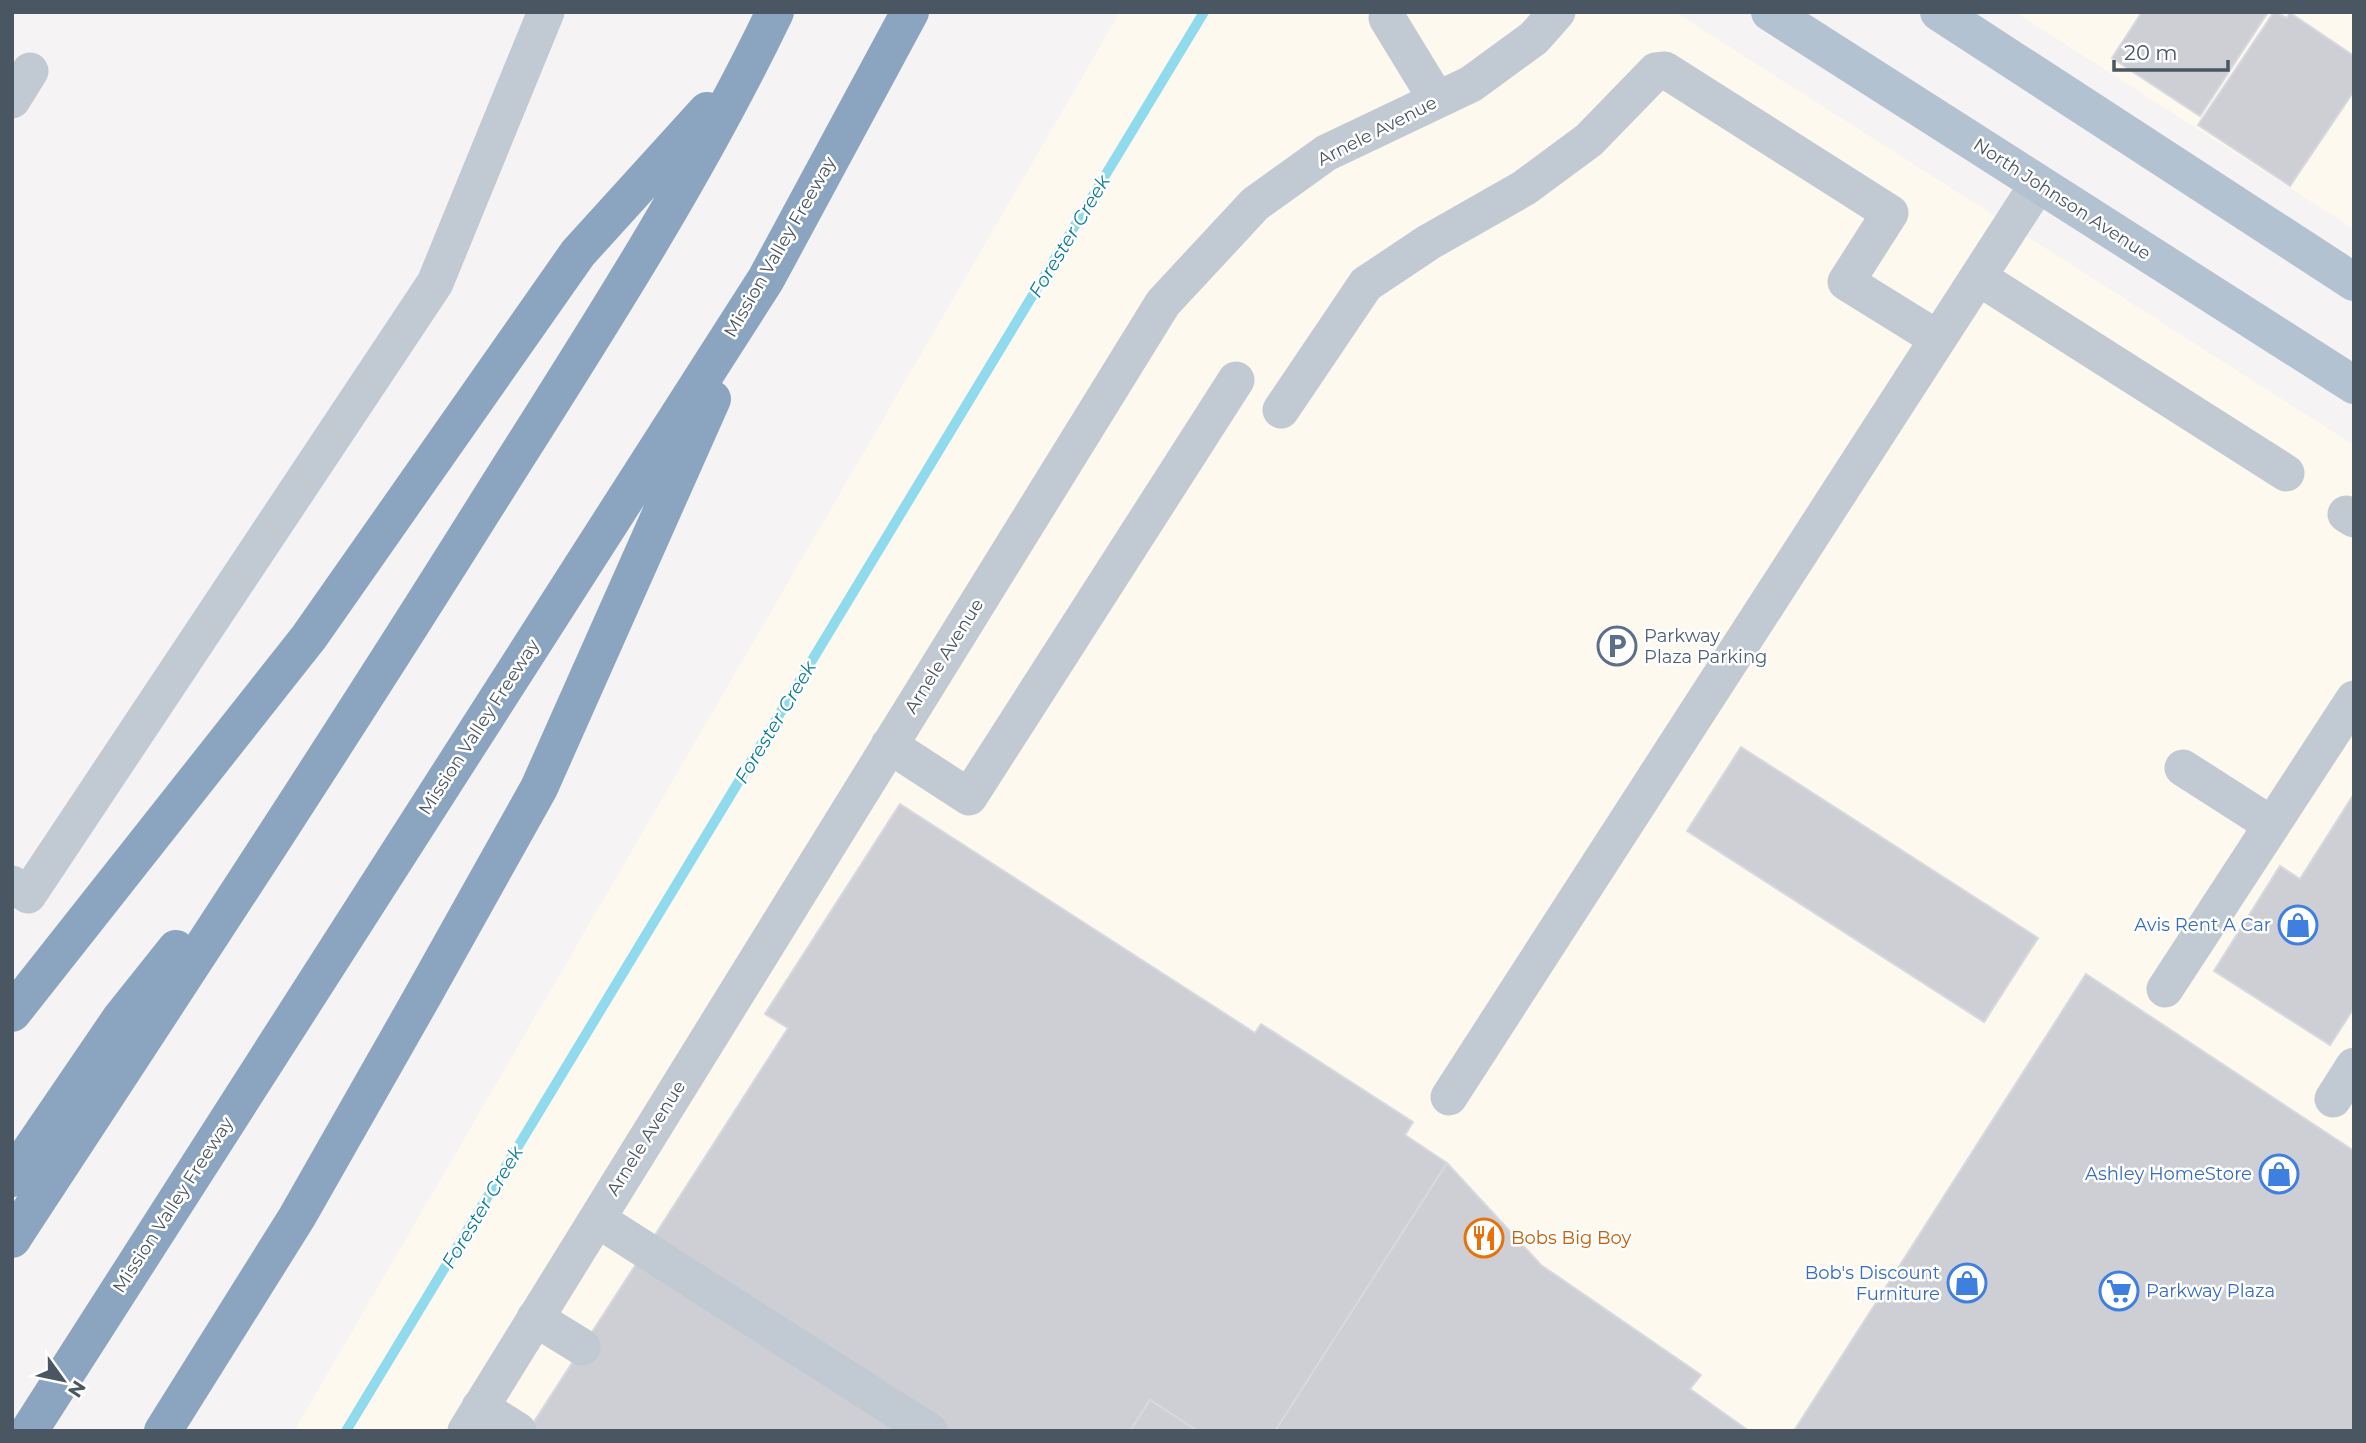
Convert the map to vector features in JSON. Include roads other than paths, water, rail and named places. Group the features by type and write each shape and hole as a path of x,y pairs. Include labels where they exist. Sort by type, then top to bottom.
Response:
{"highway":[{"path":"12,1239 335,746 649,247 749,66 775,12"},
{"name":"Mission Valley Freeway","path":"29,1431 766,279 910,12"},
{"path":"12,1013 309,637 578,253 749,66"},
{"path":"163,1431 297,1217 538,788 766,279"},
{"path":"12,1178 121,1018 335,746"}],"main road":[{"name":"North Johnson Avenue","path":"1770,12 2354,385"},
{"path":"1940,12 2354,282"}],"street":[{"path":"12,884 28,895 435,283 546,12"},
{"name":"Arnele Avenue","path":"473,1419 1163,303 1255,204 1326,153 1471,84 1534,38 1557,12"},
{"path":"1387,18 1437,100"},
{"path":"1281,410 1366,284 1429,242 1524,188 1589,140 1656,71 1665,71 1890,214 1846,282 1938,339"},
{"path":"1449,1097 2038,184"},
{"path":"1978,277 2286,473"},
{"path":"889,745 969,797 1236,380"},
{"path":"2165,989 2354,699"},
{"path":"2183,768 2272,824"},
{"path":"2333,1099 2354,1066"},
{"path":"597,1219 929,1431"},
{"path":"535,1318 582,1347"},
{"path":"473,1419 518,1431"}],"waterway":[{"name":"Forester Creek","path":"346,1431 1204,12"}],"place":[{"name":"Parkway Plaza Parking","path":"1617,646"},
{"name":"Avis Rent A Car","path":"2298,925"},
{"name":"Ashley HomeStore","path":"2279,1174"},
{"name":"Bobs Big Boy","path":"1484,1238"},
{"name":"Bob's Discount Furniture","path":"1967,1283"},
{"name":"Parkway Plaza","path":"2119,1291"}]}
